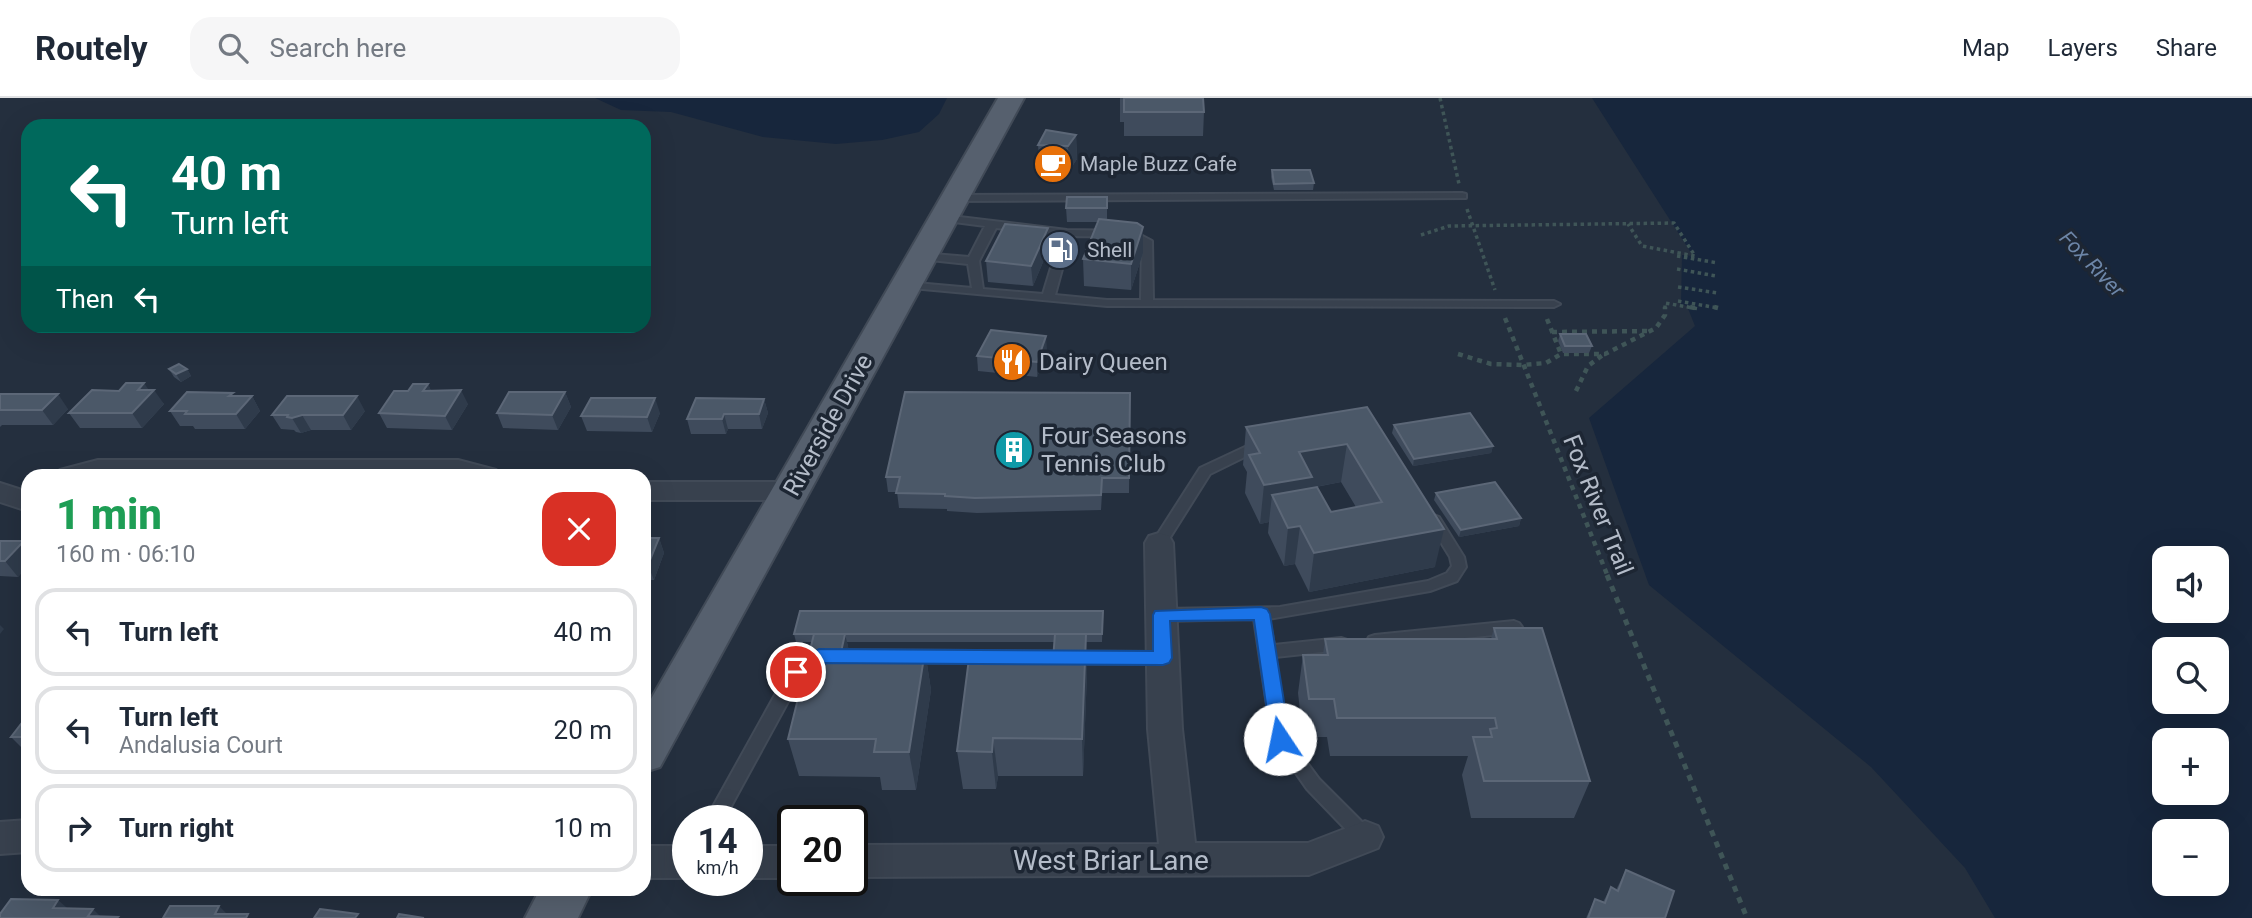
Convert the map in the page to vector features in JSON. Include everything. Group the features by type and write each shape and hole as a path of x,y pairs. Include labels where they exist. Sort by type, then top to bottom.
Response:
{"main road":[{"name":"Riverside Drive","path":"651,740 1012,98"},
{"path":"551,918 563,896"}],"street":[{"path":"651,491 791,491"},
{"path":"1159,543 1165,729 1179,860"},
{"path":"0,838 21,836"},
{"name":"West Briar Lane","path":"868,862 1309,859 1365,837"},
{"path":"651,862 672,862"}],"lane":[{"path":"948,208 1462,197"},
{"path":"948,208 992,224 1067,233 1133,234 1147,241 1147,303"},
{"path":"978,292 972,261 992,224"},
{"path":"1048,298 1067,233"},
{"path":"913,271 972,261"},
{"path":"913,271 978,292 1048,298 1147,303 1554,304"},
{"path":"1159,543 1205,471 1235,454 1271,441"},
{"path":"1161,615 1280,613 1430,586 1452,578 1459,567 1457,557 1423,503"},
{"path":"1261,614 1280,739 1313,784 1365,837"},
{"path":"1266,652 1514,627"},
{"path":"723,805 796,672 819,656 1163,658"}],"path":[{"name":"Fox River Trail","path":"1440,98 1462,197 1522,365 1746,918"},
{"path":"1421,235 1449,226 1674,223 1695,256 1642,246 1628,224"},
{"path":"1677,256 1718,263"},
{"path":"1677,270 1716,276"},
{"path":"1678,287 1718,293"},
{"path":"1678,301 1718,308"},
{"path":"1576,391 1588,366 1605,354 1652,331 1665,315 1665,303 1699,309"},
{"path":"1581,331 1585,340"},
{"path":"1561,354 1552,332 1652,331"},
{"path":"1555,340 1565,340"},
{"path":"1588,347 1591,354"},
{"path":"1458,354 1491,364 1522,365 1546,363 1561,354 1605,354"}],"water":[{"path":"595,98 947,98 939,114 919,132 882,140 836,144 763,137 671,112 621,110"},
{"name":"Fox River","path":"1592,98 2252,98 2252,918 1995,918 1965,868 1871,767 1649,585 1589,418 1695,326 1687,306 1681,304 1682,255 1693,256"}],"building":[{"path":"1124,98 1203,98 1204,112 1124,112"},
{"path":"1046,130 1076,135 1068,146 1038,145"},
{"path":"1272,170 1310,170 1314,183 1274,184"},
{"path":"1067,197 1107,197 1107,208 1066,208"},
{"path":"1099,219 1137,223 1143,227 1131,264 1083,259"},
{"path":"1005,224 1048,228 1031,266 986,261"},
{"path":"991,330 1046,336 1037,362 977,356"},
{"path":"1560,334 1586,334 1592,346 1565,346"},
{"path":"179,364 187,369 176,374 169,369"},
{"path":"126,383 144,383 138,390 154,390 132,413 69,413 92,390 119,391"},
{"path":"413,384 428,384 423,391 461,390 445,416 379,413 394,391 408,391"},
{"path":"187,392 252,396 236,414 185,414 187,411 170,411"},
{"path":"509,392 565,392 552,415 497,413"},
{"name":"Four Seasons Tennis Club","path":"905,392 1130,393 1129,478 1102,478 1101,495 975,498 896,493 900,477 886,477"},
{"path":"0,394 58,394 42,410 0,410"},
{"path":"287,396 357,396 343,415 302,415 292,418 287,417 288,415 272,415"},
{"path":"591,398 655,398 647,417 581,416"},
{"path":"696,398 764,399 759,414 724,414 722,419 687,419"},
{"path":"1367,407 1444,529 1314,553 1300,526 1288,528 1272,495 1317,487 1331,512 1382,502 1347,444 1299,452 1312,477 1264,485 1249,455 1260,453 1246,427"},
{"path":"1470,413 1493,446 1414,459 1394,425"},
{"path":"1495,482 1521,518 1461,530 1436,493"},
{"path":"651,538 659,538 651,558"},
{"path":"0,541 21,541 5,561 0,561"},
{"path":"800,611 1103,611 1102,634 794,634"},
{"path":"1494,628 1542,628 1590,781 1484,781 1473,737 1492,737 1490,729 1497,728 1495,718 1337,718 1334,699 1309,699 1303,655 1328,655 1325,639 1497,639"},
{"path":"814,634 845,634 839,661 891,661 892,651 925,651 909,752 874,752 876,739 788,739"},
{"path":"1055,634 1086,634 1082,739 993,738 992,752 957,751 970,651 1003,651 1002,660 1053,660"},
{"path":"21,724 21,737 11,737"},
{"path":"1626,870 1674,891 1665,918 1588,918 1595,899 1605,903 1611,887 1618,891"},
{"path":"11,899 58,900 53,908 93,909 88,916 118,917 0,918"},
{"path":"170,906 219,906 215,914 248,914 246,918 163,918"},
{"path":"320,909 358,914 355,918 314,918"},
{"path":"399,914 424,918 397,918"}],"place":[{"name":"Maple Buzz Cafe","path":"1053,164"},
{"name":"Shell","path":"1060,250"},
{"name":"Dairy Queen","path":"1012,362"},
{"name":"Four Seasons Tennis Club","path":"1014,450"}],"route":[{"path":"796,672 819,656 1163,658 1161,615 1261,614 1280,739"}]}
